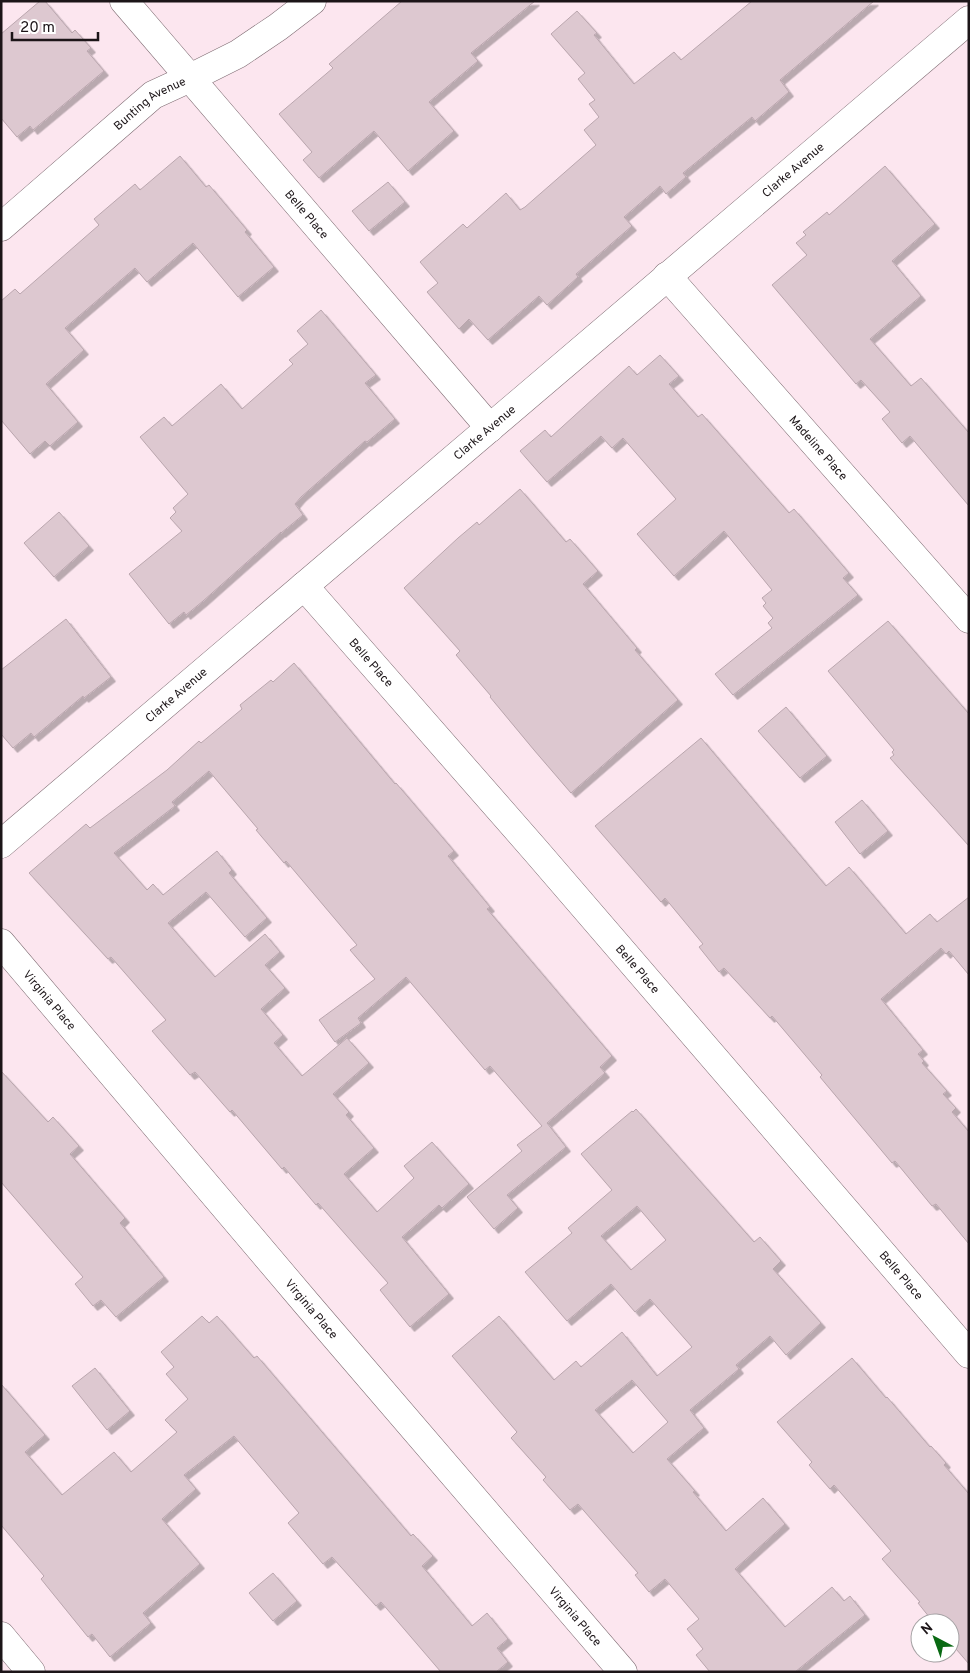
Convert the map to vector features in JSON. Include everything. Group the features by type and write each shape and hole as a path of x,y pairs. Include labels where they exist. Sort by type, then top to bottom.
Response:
{"street":[{"name":"Belle Place","path":"124,1 490,428"},
{"name":"Bunting Avenue","path":"1,227 153,94 238,54 278,28 312,1"},
{"name":"Clarke Avenue","path":"1,844 969,20"},
{"name":"Madeline Place","path":"667,276 969,619"},
{"name":"Belle Place","path":"304,586 536,851 969,1354"},
{"name":"Virginia Place","path":"1,943 307,1304 624,1672"},
{"path":"1,1636 32,1672"}],"building":[{"path":"40,1 45,1 72,33 75,30 91,48 87,51 104,71 33,130 30,126 17,137 1,118 1,34"},
{"path":"402,1 535,1 471,53 478,61 429,102 454,131 408,171 374,131 319,178 303,160 312,152 279,114 333,68 329,64"},
{"path":"752,1 874,1 780,80 789,92 755,121 752,117 683,173 686,177 666,194 660,186 624,217 632,226 576,274 578,277 547,305 539,296 488,340 469,319 459,329 427,292 438,283 420,262 463,224 467,228 506,193 520,210 525,207 596,145 584,130 599,117 589,104 595,100 578,79 585,73 551,34 577,11 597,33 594,35 634,84 674,52 681,60"},
{"path":"180,156 206,187 209,185 247,230 245,232 274,267 238,297 193,243 147,282 135,268 65,328 84,350 46,384 78,422 50,446 45,441 30,454 1,420 1,301 15,289 20,294 99,225 94,219 135,184 140,190"},
{"path":"885,166 935,224 892,261 921,296 870,339 911,386 921,378 969,433 969,506 910,436 902,443 882,419 890,412 861,380 856,384 772,285 807,255 796,243 806,235 803,232 827,212 829,215"},
{"path":"388,182 405,202 369,231 352,211"},
{"path":"321,310 376,375 365,383 395,419 367,442 365,441 301,497 295,504 303,515 186,615 184,612 169,624 129,574 182,531 170,518 176,512 173,508 188,494 140,437 164,417 172,426 221,384 242,409 293,364 289,360 308,344 297,331"},
{"path":"660,355 679,376 669,384 698,417 702,414 789,513 794,509 849,573 843,578 858,595 733,695 715,674 772,628 768,623 773,618 763,606 766,603 762,598 772,590 724,531 674,576 637,534 676,499 623,438 612,448 601,436 547,482 520,451 545,430 551,437 629,366 637,375"},
{"path":"520,489 566,542 570,539 598,571 583,584 637,648 635,650 678,700 571,793 456,655 460,651 404,588 458,538 477,522 479,525"},
{"path":"59,512 89,546 54,577 24,543"},
{"path":"66,619 111,677 84,698 83,696 34,737 31,733 13,748 1,734 1,670"},
{"path":"888,621 969,714 969,846 890,758 894,755 892,752 894,750 828,671"},
{"path":"294,663 395,784 454,851 448,856 490,907 487,909 612,1056 600,1067 605,1073 547,1123 566,1147 507,1195 518,1208 494,1229 467,1197 522,1151 517,1145 542,1126 490,1066 485,1070 406,977 358,1018 361,1023 335,1042 319,1020 375,979 350,950 357,945 286,861 284,863 209,771 172,802 175,806 114,853 147,890 153,884 163,895 217,851 232,870 229,873 267,918 245,937 206,892 168,923 215,977 265,934 280,952 265,965 285,988 261,1009 283,1035 274,1043 302,1076 347,1038 369,1063 333,1094 349,1112 346,1115 374,1148 344,1174 377,1212 414,1178 404,1166 432,1142 469,1184 442,1208 439,1205 402,1237 449,1294 410,1327 380,1290 388,1283 318,1203 316,1205 284,1167 282,1169 232,1110 230,1112 195,1072 190,1075 152,1031 166,1020 111,957 108,959 29,873 86,824 90,828 167,770 199,741 201,743 242,709 240,705 271,680 273,682"},
{"path":"786,707 827,756 800,778 758,731"},
{"path":"701,738 826,886 849,867 906,934 930,914 937,922 969,897 969,975 949,951 946,954 941,948 881,999 923,1050 918,1054 924,1061 922,1063 947,1091 943,1094 956,1108 952,1112 969,1132 969,1244 936,1204 932,1206 895,1161 892,1163 772,1016 770,1018 724,968 719,972 699,947 703,944 665,898 661,902 595,826"},
{"path":"862,800 888,831 860,854 835,822"},
{"path":"1,1071 48,1122 53,1117 79,1146 70,1154 125,1218 120,1223 164,1277 116,1317 101,1300 93,1306 75,1284 83,1277 1,1182"},
{"path":"636,1109 754,1242 760,1237 781,1261 773,1269 821,1323 786,1355 770,1336 736,1365 739,1369 690,1410 704,1428 667,1459 726,1531 763,1498 785,1524 735,1569 785,1627 832,1587 844,1601 850,1596 865,1615 795,1672 710,1672 696,1655 703,1649 687,1629 699,1619 665,1579 649,1592 635,1575 638,1573 578,1504 570,1510 543,1480 546,1477 511,1438 517,1432 452,1356 499,1316 554,1380 576,1361 581,1367 622,1332 657,1376 692,1347 650,1299 635,1312 611,1284 567,1321 525,1272 572,1233 568,1228 612,1190 581,1154","holes":["637,1206 666,1240 631,1270 601,1236","632,1380 668,1422 633,1453 595,1410"]},
{"path":"202,1316 209,1323 217,1316 254,1358 257,1356 411,1536 413,1534 433,1556 422,1566 472,1626 487,1613 508,1639 497,1648 508,1662 496,1672 441,1672 381,1602 376,1606 332,1557 323,1564 288,1523 299,1513 234,1436 184,1475 196,1489 162,1519 200,1564 143,1613 151,1623 110,1657 92,1634 88,1637 41,1579 44,1576 1,1525 1,1384 45,1435 25,1452 62,1495 114,1452 131,1472 177,1432 165,1420 188,1399 166,1374 174,1367 161,1352"},
{"path":"852,1358 946,1463 944,1465 969,1494 969,1664 960,1654 960,1613 926,1613 918,1603 920,1602 882,1559 891,1551 834,1485 830,1489 809,1465 812,1462 777,1422"},
{"path":"95,1368 130,1411 107,1430 72,1386"},
{"path":"273,1573 297,1601 273,1621 249,1593"}]}
